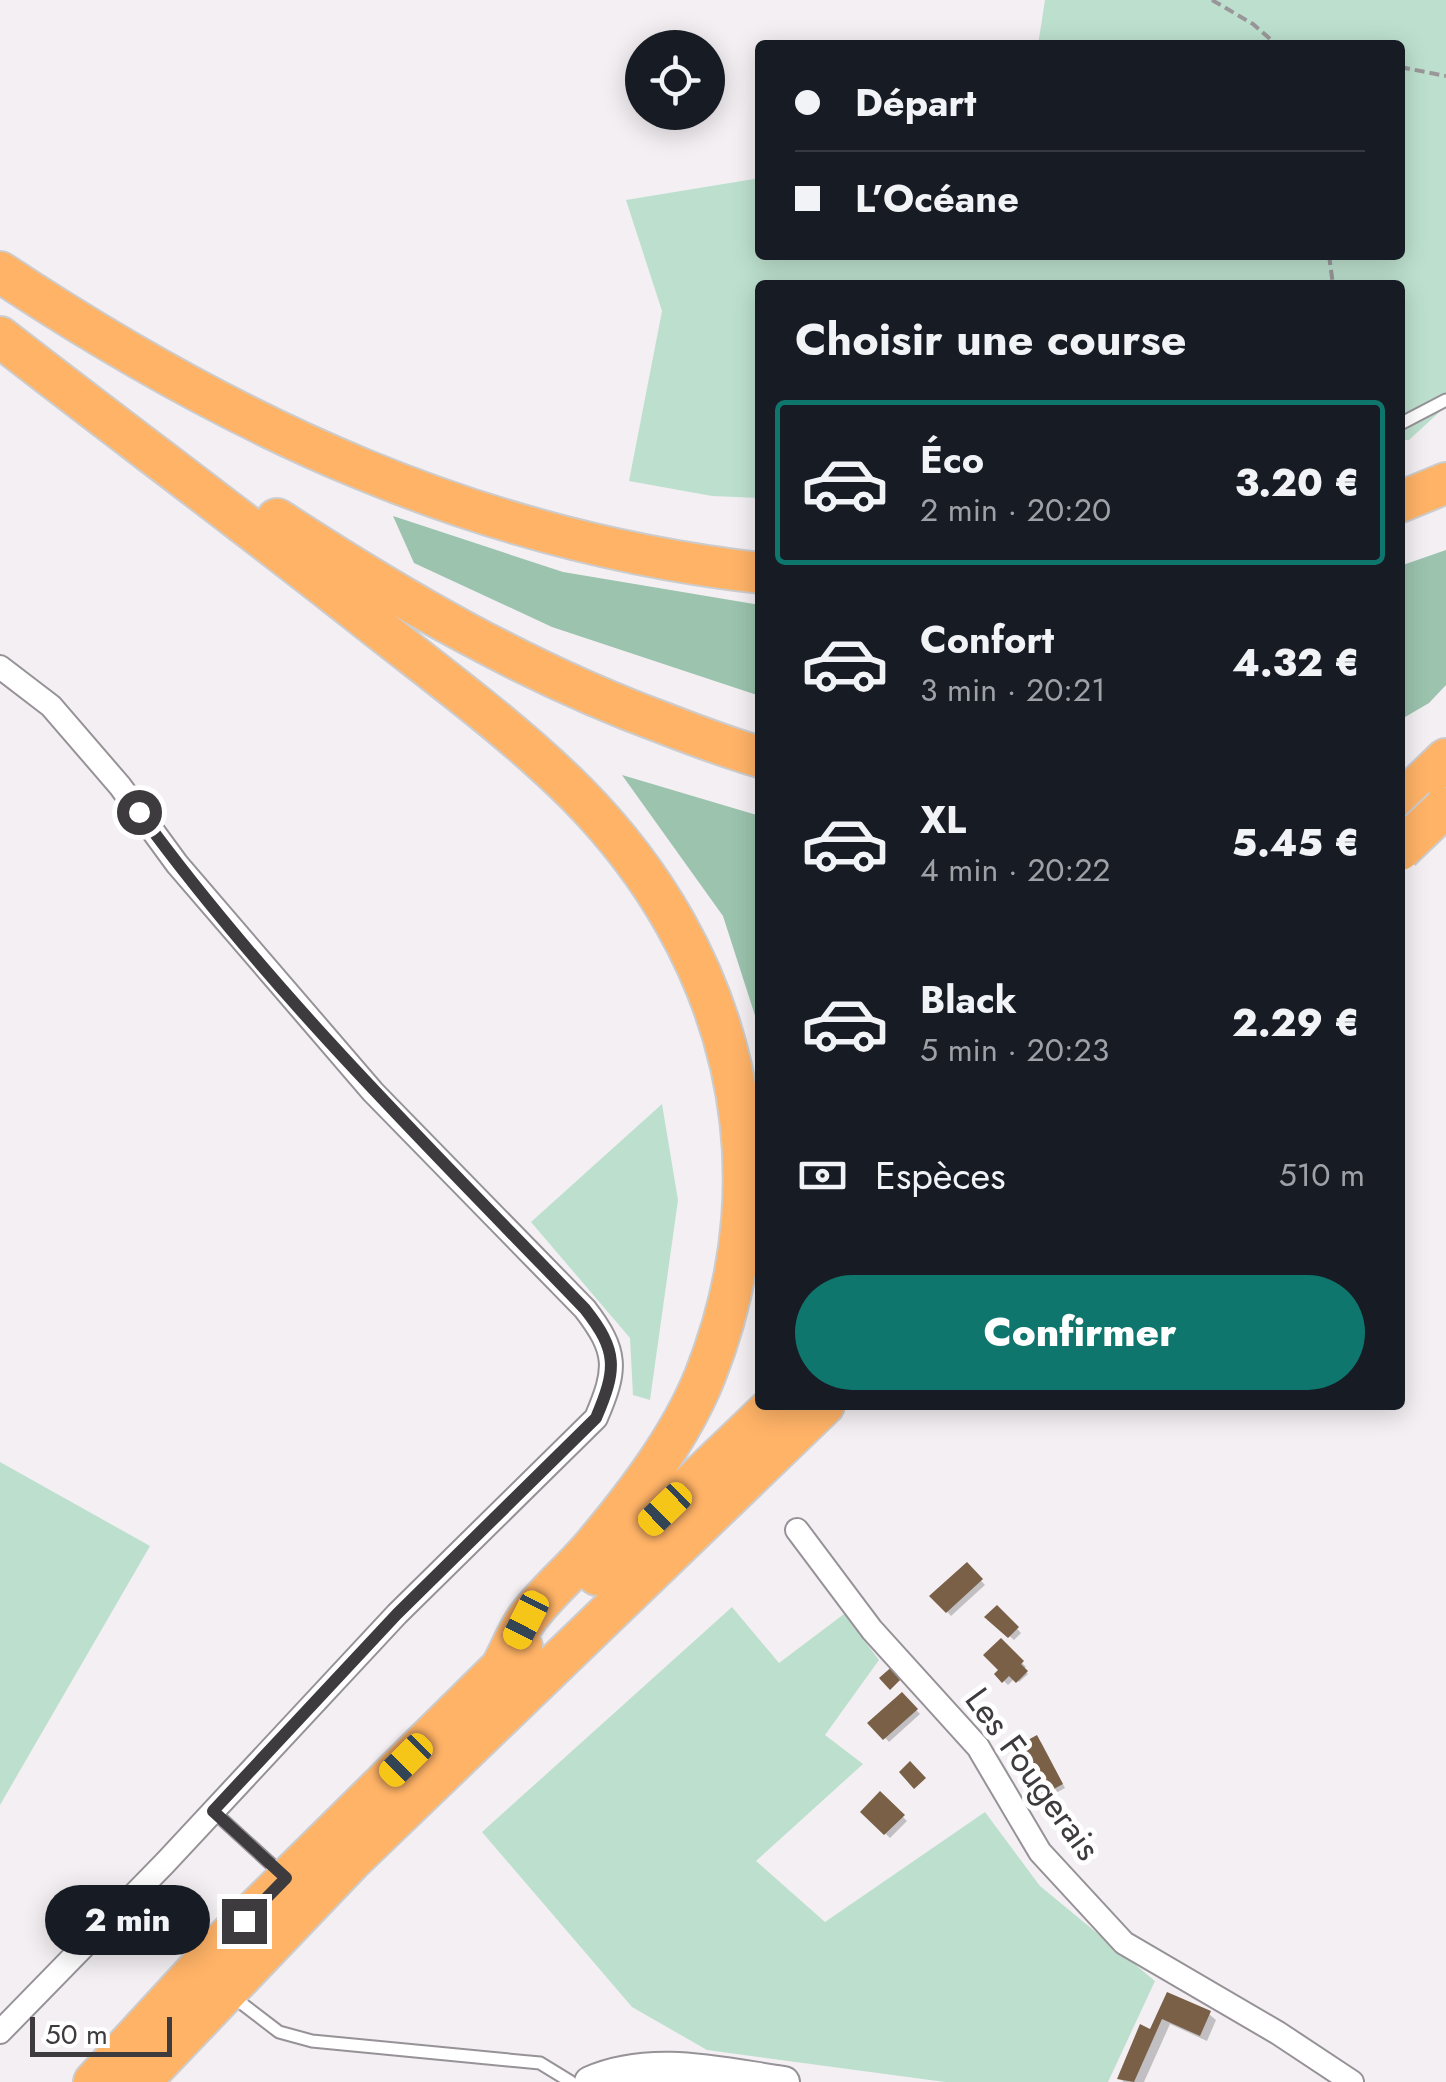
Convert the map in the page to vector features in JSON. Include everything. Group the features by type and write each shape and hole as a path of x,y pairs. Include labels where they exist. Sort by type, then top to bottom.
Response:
{"highway":[{"path":"0,272 98,337 180,384 304,446 388,481 542,532 656,557 755,572"},
{"path":"0,320 250,502 366,578 456,630 568,686 755,755"},
{"path":"0,337 492,718 578,796 637,866 679,932 706,986 730,1054 746,1176 740,1240 726,1309 705,1376 685,1417 597,1542 526,1620 502,1666"},
{"path":"1405,500 1446,483"},
{"path":"1405,519 1446,506"},
{"path":"1405,798 1446,758"},
{"path":"1405,814 1446,808"},
{"path":"1405,845 1446,808"},
{"path":"94,2082 286,1878 769,1410"},
{"path":"140,2082 351,1861 819,1410"}],"street":[{"path":"0,667 51,706 120,786 176,864 374,1092 585,1309 604,1333 614,1360 608,1390 596,1418 397,1614 0,2032"},
{"name":"Les Fougerais","path":"797,1530 872,1630 978,1747 1040,1852 1124,1942 1278,2033 1352,2082"},
{"path":"590,2082 616,2072 653,2068 784,2082"}],"lane":[{"path":"1405,421 1446,400"},
{"path":"213,1811 286,1878"},
{"path":"224,1991 279,2032 540,2063 571,2082"}],"path":[{"path":"1212,0 1272,40"},
{"path":"1405,67 1446,76"}],"green space":[{"path":"1045,0 1446,0 1446,406 1405,440 1405,280 755,280 755,498 712,496 629,481 662,311 626,200 755,179 755,260 1405,260 1405,40 1039,40"},
{"path":"393,516 563,572 755,604 755,694 552,627 414,563"},
{"path":"1446,550 1446,685 1429,703 1405,717 1405,564"},
{"path":"622,775 755,815 755,1015 723,916"},
{"path":"662,1104 678,1200 650,1400 633,1395 630,1338 531,1222"},
{"path":"0,1462 150,1546 0,1805"},
{"path":"732,1607 779,1663 844,1614 879,1660 825,1735 863,1764 756,1861 825,1922 985,1812 1040,1886 1155,1981 1108,2082 945,2082 707,2050 632,2007 482,1832"}],"building":[{"path":"967,1562 983,1579 946,1613 929,1596"},
{"path":"997,1605 1019,1627 1008,1638 984,1617"},
{"path":"1001,1638 1024,1661 1021,1664 1028,1671 1016,1683 1009,1676 1002,1683 994,1674 998,1670 983,1655"},
{"path":"895,1664 905,1675 890,1690 879,1678"},
{"path":"902,1692 918,1709 883,1740 867,1723"},
{"path":"1037,1735 1063,1784 1039,1797 1013,1748"},
{"path":"910,1761 926,1778 914,1789 899,1772"},
{"path":"880,1791 905,1815 884,1835 860,1812"},
{"path":"1167,1992 1211,2011 1200,2036 1162,2019 1134,2082 1117,2079 1140,2024 1150,2029"}],"route":[{"path":"139,812 176,864 374,1092 585,1309 604,1333 614,1360 608,1390 596,1418 397,1614 213,1811 286,1878 244,1921"}]}
